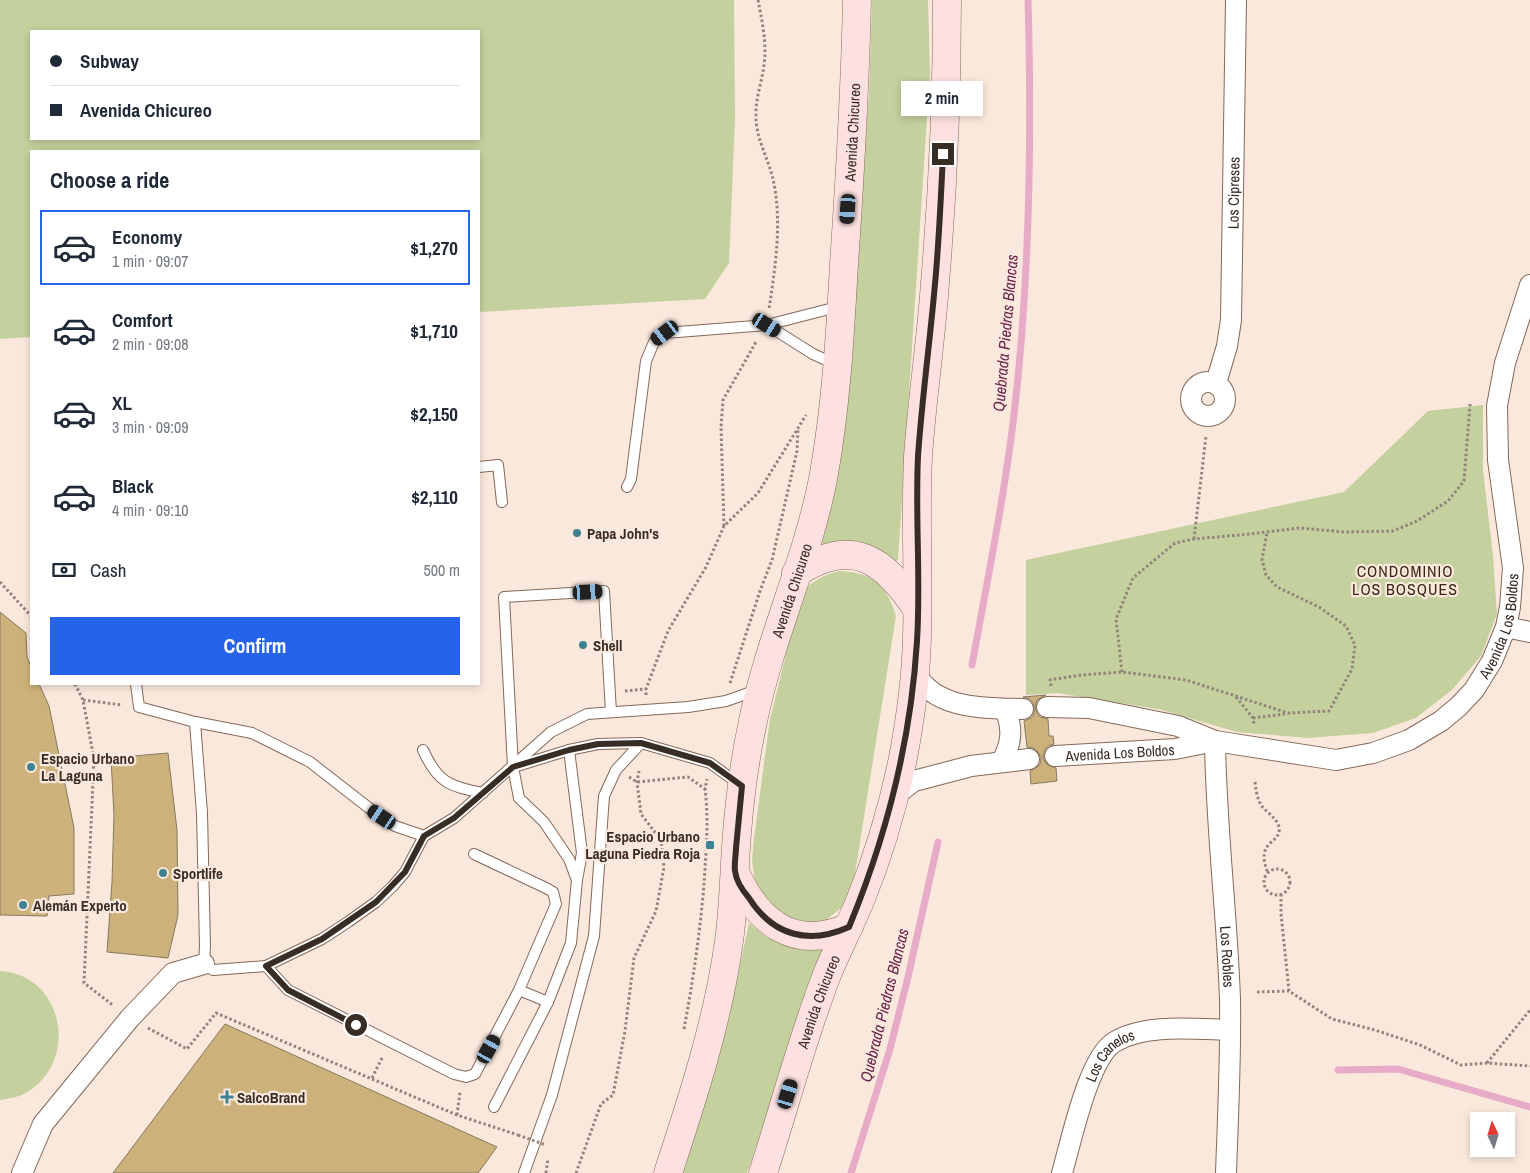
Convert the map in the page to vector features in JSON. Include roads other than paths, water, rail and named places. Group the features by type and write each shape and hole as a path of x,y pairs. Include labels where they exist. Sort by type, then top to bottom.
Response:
{"main road":[{"name":"Avenida Chicureo","path":"668,1173 711,1034 720,996 729,940 742,786 753,719 760,689 812,522 822,481 832,416 842,305 853,132 857,0"},
{"name":"Avenida Chicureo","path":"763,1173 828,971 849,927 872,868 894,796 908,731 915,672 917,477 941,202 945,122 947,0"},
{"path":"796,573 831,555 843,554 865,557 875,562 892,576 906,591 917,609"},
{"path":"735,872 752,904 770,922 780,928 796,934 815,936 827,935 849,927"}],"street":[{"name":"Los Cipreses","path":"1216,383 1227,346 1231,320 1236,0"},
{"name":"Avenida Los Boldos","path":"1050,707 1089,708 1178,726 1215,741 1336,760 1392,747 1426,731 1441,721 1474,690 1498,650 1506,627 1513,588 1513,568 1498,460 1497,406 1505,363 1530,285"},
{"path":"1506,627 1530,632"},
{"path":"915,672 922,684 944,700 974,706 1014,709 1010,721 1012,735 1009,749 1002,761"},
{"name":"Avenida Los Boldos","path":"1055,756 1175,749 1215,741"},
{"name":"Los Robles","path":"1215,741 1216,796 1230,998 1230,1097 1226,1173"},
{"path":"894,796 914,781 971,766 1029,759"},
{"path":"22,1173 43,1124 130,1018 173,973 204,964"},
{"name":"Los Canelos","path":"1062,1173 1092,1074 1105,1051 1112,1044 1134,1035 1161,1030 1229,1030"}],"lane":[{"path":"627,487 631,479 646,361 654,342 665,333 767,325 842,305"},
{"path":"767,325 812,354 837,366"},
{"path":"480,466 498,465 502,502"},
{"path":"577,880 569,859 544,822 519,798 513,767 504,597 604,591 611,712"},
{"path":"136,685 139,707 195,722 252,733 310,762 395,826 424,836"},
{"path":"195,722 202,813 204,964 213,970 266,966 322,939 376,902 405,872 424,836 454,818 551,732 568,723 587,714 644,711 726,701 760,689"},
{"path":"513,767 569,750 598,744 641,743 710,763 742,786"},
{"path":"524,1173 552,1095 594,936 604,796 616,770 641,743"},
{"path":"423,750 431,767 447,784 483,793"},
{"path":"494,1107 548,1002 571,943 577,880 582,853 569,750"},
{"path":"266,966 288,990 454,1074 466,1077 475,1074 519,990 556,904 553,892 474,854"},
{"path":"519,990 548,1002"}],"waterway":[{"name":"Quebrada Piedras Blancas","path":"972,665 1005,478 1014,415 1024,311 1030,156 1028,0"},
{"name":"Quebrada Piedras Blancas","path":"851,1173 890,1049 938,842"},
{"path":"1338,1070 1398,1069 1530,1107"}],"place":[{"name":"Papa John's","path":"577,533"},
{"name":"Shell","path":"583,645"},
{"name":"Espacio Urbano La Laguna","path":"31,767"},
{"name":"Espacio Urbano Laguna Piedra Roja","path":"710,845"},
{"name":"Sportlife","path":"163,873"},
{"name":"Alemán Experto","path":"23,905"},
{"name":"SalcoBrand","path":"227,1097"}],"district":[{"name":"CONDOMINIO LOS BOSQUES","path":"1405,580"}]}
